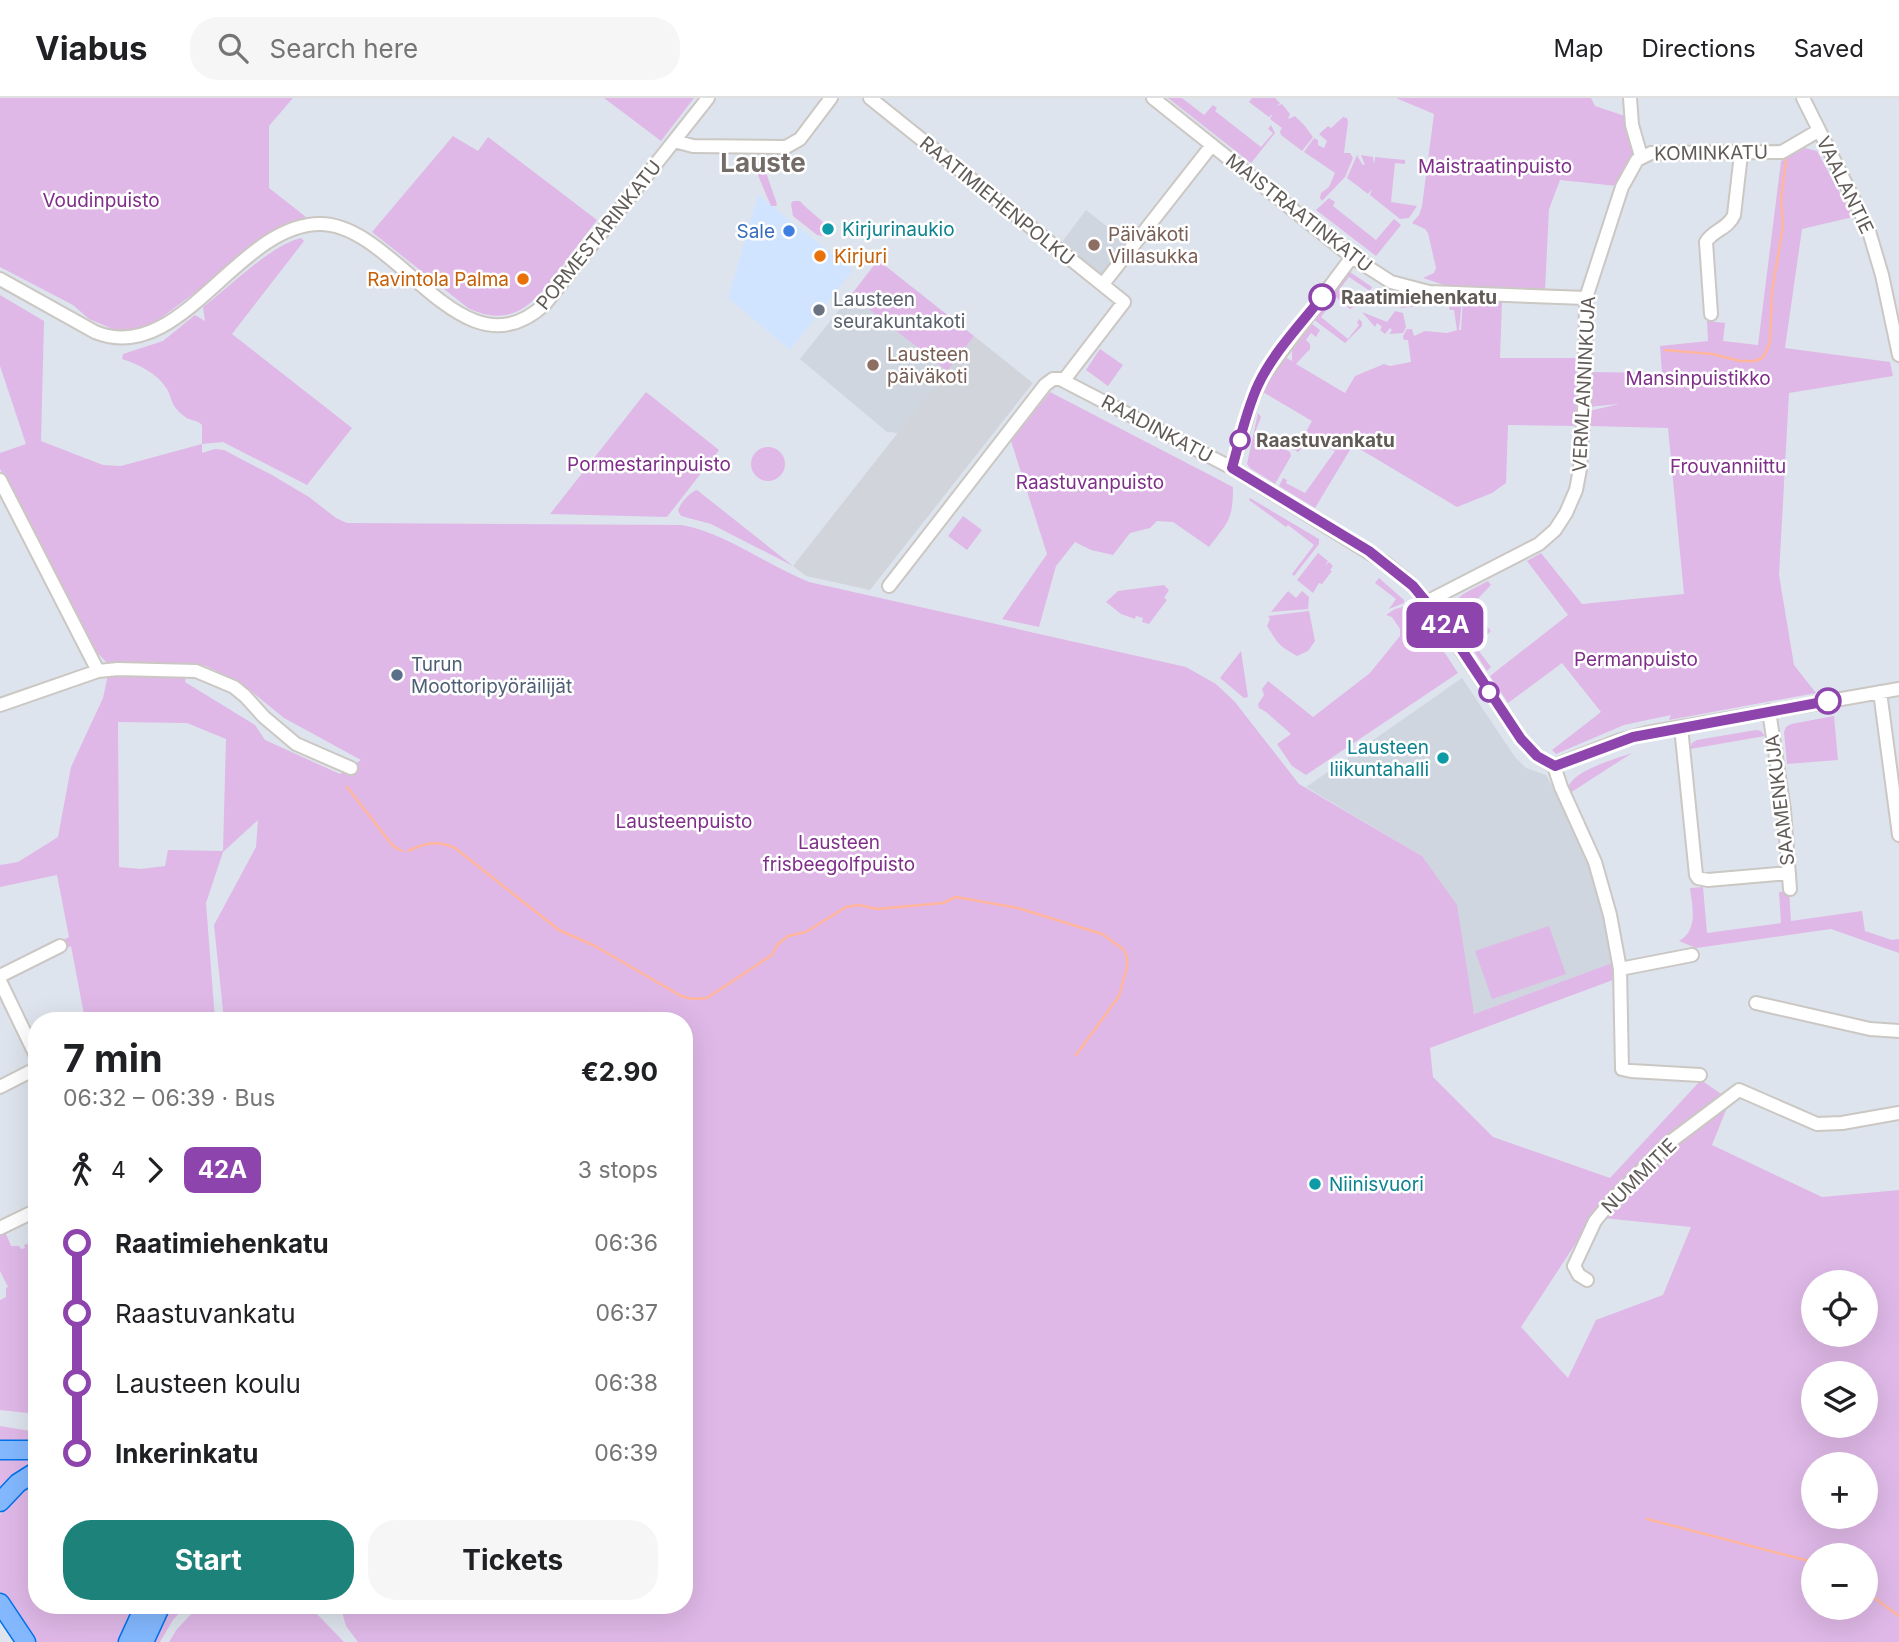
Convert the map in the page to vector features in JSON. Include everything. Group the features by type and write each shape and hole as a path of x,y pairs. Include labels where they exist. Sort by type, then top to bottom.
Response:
{"highway":[{"path":"0,1450 28,1450"},
{"path":"0,1502 28,1477"},
{"path":"0,1603 26,1642"},
{"path":"128,1642 141,1614"},
{"path":"144,1642 157,1614"}],"street":[{"name":"PORMESTARINKATU","path":"0,279 95,332 111,337 137,337 167,323 276,238 300,227 322,224 338,226 358,235 469,319 488,325 512,324 534,315 545,304 708,98"},
{"path":"674,141 693,146 786,147 800,139 831,98"},
{"name":"RAATIMIEHENPOLKU","path":"870,98 1124,302 1060,379"},
{"name":"MAISTRAATINKATU","path":"1153,98 1352,257 1391,282 1417,291 1586,298"},
{"path":"1630,98 1632,125 1641,156"},
{"name":"VAALANTIE","path":"1802,98 1864,217 1894,309 1899,355"},
{"name":"KOMINKATU","path":"1641,156 1661,152 1782,152 1818,131"},
{"path":"1102,284 1212,145"},
{"path":"1711,314 1706,242 1730,222 1734,215 1741,153"},
{"name":"VERMLANNINKUJA","path":"1428,603 1539,544 1555,530 1566,513 1576,490 1580,469 1585,395 1586,298 1622,187 1634,163 1641,156"},
{"path":"1232,468 1252,399 1263,376 1352,257"},
{"path":"889,586 1045,385 1060,379"},
{"name":"RAADINKATU","path":"1060,379 1232,468 1384,562 1413,586 1446,626 1521,739 1537,756 1555,766"},
{"path":"0,480 97,671"},
{"path":"0,705 97,671 196,671 234,687 296,744 351,768"},
{"path":"1700,1075 1622,1069 1620,969 1610,915 1595,862 1561,787 1555,766 1618,741 1681,727 1899,689"},
{"path":"1880,692 1899,835"},
{"name":"SAAMENKUJA","path":"1769,711 1784,810 1790,889"},
{"path":"1681,727 1698,878 1709,880 1789,873"},
{"path":"28,1039 0,979 60,946"},
{"path":"1620,969 1692,955"},
{"path":"1756,1003 1870,1029 1899,1031"},
{"path":"0,1087 28,1073"},
{"name":"NUMMITIE","path":"1587,1280 1579,1276 1574,1266 1595,1221 1670,1142 1733,1087 1817,1124 1842,1123 1899,1113"},
{"path":"0,1228 28,1214"}],"shaded area":[{"path":"758,195 853,270 790,350 728,298"},
{"name":"Päiväkoti Villasukka","path":"1086,210 1129,244 1101,279 1059,246"},
{"name":"Lausteen päiväkoti","path":"851,295 947,371 898,433 887,432 800,359"},
{"path":"974,336 1033,383 870,590 806,576 793,566"},
{"path":"1462,678 1515,757 1526,768 1546,775 1558,797 1588,865 1603,914 1612,963 1474,1014 1469,989 1422,856 1306,787"}],"green space":[{"name":"Voudinpuisto","path":"0,98 293,98 269,126 269,188 306,217 281,228 145,330 120,332 89,319 73,305 0,267"},
{"path":"604,98 694,98 661,141"},
{"path":"1168,98 1182,98 1204,115 1213,105 1217,108 1215,111 1261,147 1273,133 1268,129 1271,125 1275,133 1251,163"},
{"path":"1252,98 1275,98 1280,103 1277,106 1282,104 1290,114 1288,119 1295,116 1305,126 1313,137 1302,151 1281,135 1282,128 1270,119 1273,114 1269,117 1249,102"},
{"name":"Maistraatinpuisto","path":"1396,98 1591,98 1595,106 1625,116 1633,155 1617,186 1560,180 1549,209 1545,291 1447,286 1423,278 1434,273 1436,268 1428,233 1412,223 1422,206 1434,114"},
{"path":"1343,117 1347,118 1348,122 1344,153 1350,153 1353,158 1345,177 1322,201 1321,193 1329,187 1335,173 1304,152 1314,138 1318,140 1318,145 1324,148 1327,141 1319,134"},
{"path":"453,136 478,151 488,137 597,220 540,294 520,310 509,314 483,314 468,308 372,232"},
{"path":"1805,148 1817,151 1853,217 1802,229 1785,348 1890,362 1893,376 1789,393 1779,575 1794,665 1816,693 1669,720 1671,715 1624,725 1556,754 1552,750 1601,712 1562,663 1508,703 1490,676 1568,615 1527,561 1541,553 1582,604 1684,594 1668,428 1588,426 1589,411 1619,404 1588,407 1589,372 1662,373 1660,346 1708,341 1707,321 1725,323 1723,341 1758,345 1781,161"},
{"path":"1357,155 1365,165 1361,155 1373,157 1374,165 1375,157 1405,160 1405,164 1395,163 1391,202 1417,206 1409,218 1400,219 1370,195 1372,189 1368,194 1347,178"},
{"path":"752,161 762,161 776,206 771,206"},
{"path":"1329,198 1335,202 1333,206 1376,240 1394,219 1401,225 1376,256 1316,210"},
{"path":"793,201 800,201 822,221 828,228 827,234 817,235 793,216"},
{"path":"301,238 304,241 232,334 352,428 307,485 223,442 202,444 202,425 179,412 158,378 141,366 122,359 123,354 163,341 195,315 205,321 203,307 263,258"},
{"path":"878,260 974,336 947,371 851,295"},
{"path":"1350,272 1372,287 1370,291 1349,277 1339,290 1355,302 1355,306 1350,309 1336,297 1321,317 1348,339 1359,325 1359,319 1362,322 1362,326 1345,343 1313,319"},
{"path":"1390,291 1422,297 1462,299 1459,330 1463,299 1502,301 1500,358 1577,358 1576,426 1508,425 1506,483 1492,493 1457,507 1353,445 1315,508 1279,486 1283,478 1287,480 1286,483 1305,493 1335,451 1329,447 1332,442 1312,435 1298,452 1293,449 1295,445 1298,446 1312,421 1261,391 1283,356 1292,361 1292,350 1312,324 1320,330 1316,337 1311,333 1306,340 1310,349 1296,364 1345,393 1355,376 1384,364 1390,366 1411,362 1408,340 1404,340 1403,336 1407,329 1412,329 1414,336 1425,331 1447,333 1457,330 1454,310 1449,307 1454,306 1453,302 1400,308 1405,301 1386,296 1393,295"},
{"path":"0,295 44,321 41,441 103,465 121,466 202,444 202,453 215,449 224,450 272,475 347,523 682,525 715,535 809,582 1186,667 1216,684 1235,702 1299,784 1422,856 1457,905 1474,1014 1612,963 1613,980 1430,1048 1433,1077 1493,1137 1610,1178 1701,1080 1730,1100 1712,1145 1822,1197 1899,1190 1899,1642 358,1642 346,1626 343,1614 693,1614 693,1012 223,1012 214,925 256,847 258,820 223,852 206,903 214,1012 83,1012 71,946 57,953 53,945 69,937 57,875 0,887 0,865 18,862 58,837 71,767 103,698 110,666 87,642 0,469 0,453 26,444 0,366","holes":["188,663 206,666 241,683 284,718 361,760 340,774 265,740 255,725 185,682","118,722 187,723 226,739 223,851 168,850 165,866 141,869 119,867","1593,1217 1691,1227 1663,1295 1596,1320 1568,1378 1521,1327"]},
{"path":"1395,311 1403,313 1406,327 1403,333 1389,334 1392,330 1390,328 1385,334 1380,330 1382,327 1377,323 1375,327 1362,312 1387,322"},
{"path":"1100,349 1123,365 1108,386 1086,370"},
{"name":"Pormestarinpuisto","path":"646,392 719,450 667,517 550,514"},
{"name":"Raastuvanpuisto","path":"1050,392 1233,487 1233,498 1228,520 1209,547 1173,522 1157,521 1150,528 1130,533 1113,555 1091,550 1075,542 1056,566 1039,627 1002,619 1047,554 1011,441"},
{"path":"1258,413 1261,417 1254,435 1266,442 1261,445 1265,448 1269,440 1290,452 1291,456 1275,484 1247,464"},
{"path":"768,447 780,452 785,464 780,476 768,481 756,476 751,464 756,452"},
{"path":"697,490 793,566 711,524 681,516 678,511 681,505"},
{"path":"1250,498 1319,539 1319,544 1294,576 1292,574 1314,545 1249,500"},
{"path":"963,516 982,530 967,550 948,536"},
{"path":"1318,553 1328,561 1325,566 1329,562 1333,566 1330,570 1332,571 1313,593 1297,580"},
{"path":"1379,578 1404,600 1404,603 1389,609 1396,599 1375,583"},
{"path":"1488,581 1491,585 1465,612 1476,627 1465,638 1454,616 1455,602"},
{"path":"1164,585 1169,590 1164,598 1167,600 1149,624 1142,622 1143,618 1136,616 1135,619 1121,614 1106,602 1118,591"},
{"path":"1288,591 1296,598 1302,591 1309,597 1308,609 1271,612"},
{"path":"1410,605 1458,673 1306,775 1292,766 1277,744 1291,734 1259,708 1258,704 1264,695 1262,689 1268,681 1313,717 1370,673 1400,636 1400,629 1392,617 1386,615"},
{"path":"1309,611 1315,641 1308,651 1297,656 1277,641 1267,626 1270,619 1268,616"},
{"path":"1482,621 1491,631 1475,646 1491,667 1487,671 1466,639"},
{"path":"1241,651 1248,697 1244,698 1220,678"},
{"path":"1834,716 1838,760 1787,764 1784,732 1786,727"},
{"path":"1756,730 1765,736 1690,749 1692,743 1697,740"},
{"path":"1632,753 1570,793 1569,785 1580,774"},
{"path":"1703,887 1707,933 1781,923 1779,892 1789,891 1791,921 1862,911 1865,931 1892,940 1899,939 1899,953 1831,929 1696,948 1679,941 1692,924 1690,888"},
{"path":"1549,926 1566,974 1492,999 1475,951"},
{"path":"11,1228 12,1231 6,1234 11,1246 19,1246 21,1249 28,1244 28,1413 0,1410 0,1300 6,1297 8,1287 0,1271 0,1233"},
{"path":"0,1426 28,1431 28,1444 0,1444"},
{"path":"28,1453 28,1473 0,1495 0,1455"},
{"path":"28,1486 28,1614 136,1614 122,1642 32,1642 0,1592 0,1515 15,1494"},
{"path":"161,1614 178,1614 160,1642 149,1642"},
{"path":"191,1614 317,1614 344,1642 169,1642"}],"waterway":[{"path":"1665,350 1712,354 1740,361 1755,361 1762,358 1766,352 1770,341 1772,291 1783,226 1781,199 1786,160"},
{"path":"347,787 393,846 402,851"},
{"path":"408,851 431,844 455,848 559,930 595,946 681,996 692,999 707,998 772,955 777,945 788,936 806,932 846,907 859,905 877,909 943,903 956,897 1018,908 1102,934 1123,949 1127,956 1127,967 1119,996 1076,1055"},
{"path":"1647,1519 1801,1559"},
{"path":"1878,1601 1899,1616"}],"bus line":[{"name":"42A","path":"1322,297 1261,380 1252,399 1232,468 1369,551 1413,586 1446,626 1521,739 1537,756 1555,766 1633,737 1828,701"}],"place":[{"name":"Kirjurinaukio","path":"828,229"},
{"name":"Sale","path":"789,231"},
{"name":"Päiväkoti Villasukka","path":"1094,245"},
{"name":"Kirjuri","path":"820,256"},
{"name":"Ravintola Palma","path":"523,279"},
{"name":"Raatimiehenkatu","path":"1322,297"},
{"name":"Lausteen seurakuntakoti","path":"819,310"},
{"name":"Lausteen päiväkoti","path":"873,365"},
{"name":"Raastuvankatu","path":"1240,440"},
{"name":"Turun Moottoripyöräilijät","path":"397,675"},
{"name":"Lausteen liikuntahalli","path":"1443,758"},
{"name":"Niinisvuori","path":"1315,1184"}],"district":[{"name":"Lauste","path":"763,162"}],"park label":[{"name":"Mansinpuistikko","path":"1698,378"},
{"name":"Frouvanniittu","path":"1728,466"},
{"name":"Permanpuisto","path":"1636,659"},
{"name":"Lausteenpuisto","path":"684,821"},
{"name":"Lausteen frisbeegolfpuisto","path":"839,853"}]}
